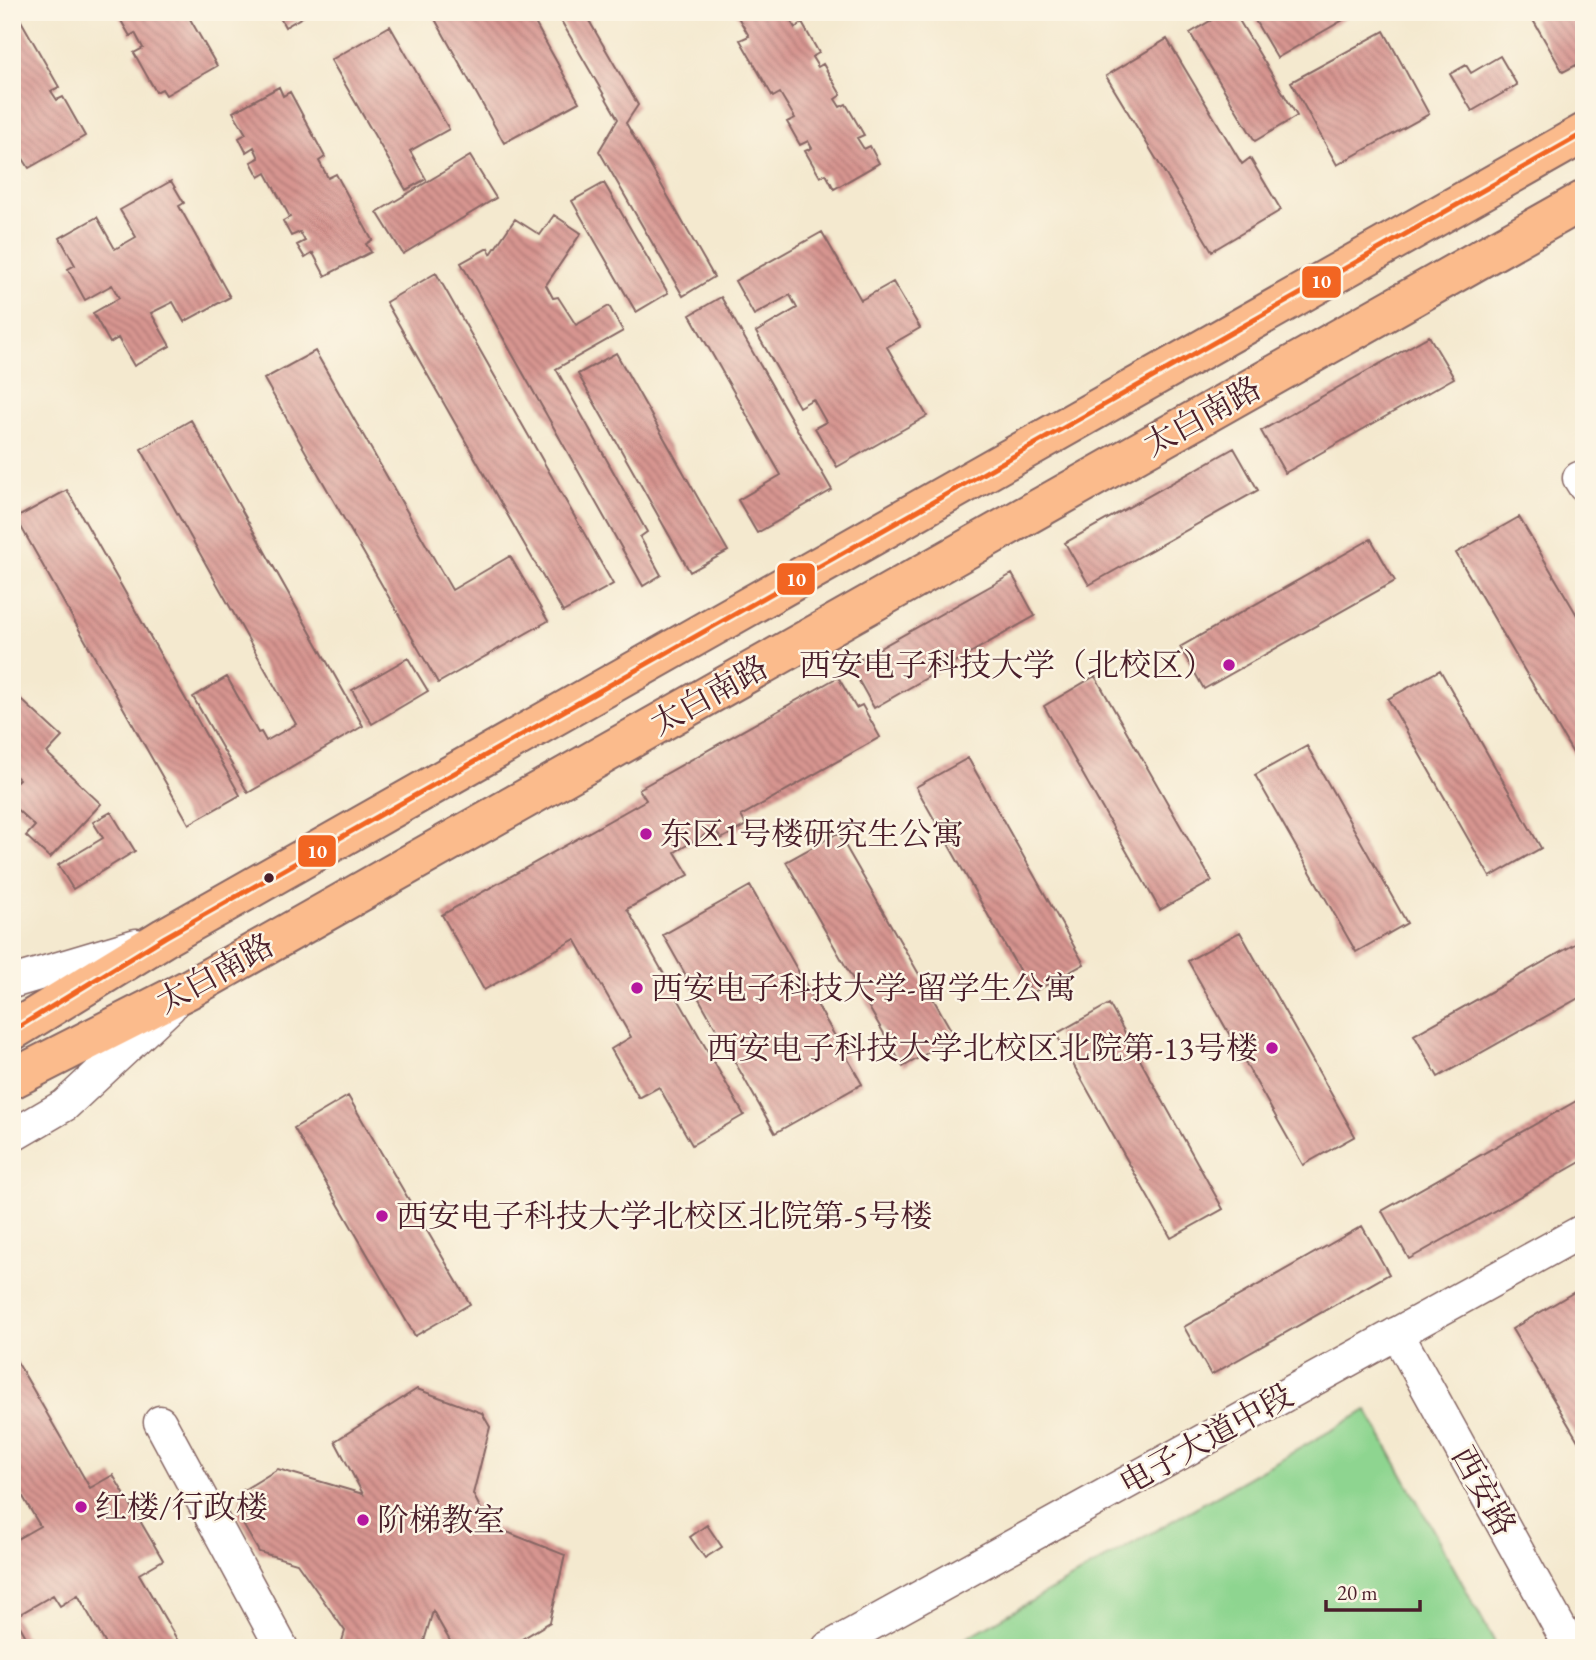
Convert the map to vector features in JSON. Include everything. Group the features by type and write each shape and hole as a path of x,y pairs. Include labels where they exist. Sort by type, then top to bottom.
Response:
{"main road":[{"name":"太白南路","path":"12,1031 165,937 1584,133"},
{"name":"太白南路","path":"12,1079 189,989 1584,200"}],"street":[{"path":"12,982 165,937"},
{"path":"12,1136 65,1105 189,989"},
{"name":"电子大道中段","path":"828,1648 1584,1230"},
{"name":"西安路","path":"1397,1333 1571,1648"},
{"path":"160,1422 282,1648"}],"green space":[{"path":"1367,1410 1498,1648 949,1648"}],"building":[{"path":"12,12 16,12 59,87 51,91 57,100 63,97 85,136 29,168 22,157 12,163"},
{"path":"116,12 186,12 217,66 166,95 162,89 156,92 134,53 143,48 135,33 130,36"},
{"path":"277,12 311,12 285,27"},
{"path":"431,12 529,12 579,102 504,143"},
{"path":"556,12 584,12 638,105 626,123 714,277 683,296 599,151 618,119"},
{"path":"735,12 794,12 788,16 795,28 802,23 819,53 812,57 818,67 823,64 841,95 835,99 840,107 846,104 864,135 857,138 864,149 870,146 879,163 834,189 826,174 820,177 805,151 812,148 808,141 800,145 787,122 795,118 780,93 773,97 740,40 749,36"},
{"path":"1225,12 1234,12 1297,116 1255,141 1190,33"},
{"path":"1250,12 1357,12 1277,58"},
{"path":"1547,12 1584,12 1584,61 1563,72 1533,20"},
{"path":"390,26 449,129 410,151 426,179 406,190 331,60"},
{"path":"1384,31 1429,114 1337,165 1291,82"},
{"path":"1167,39 1242,164 1250,158 1281,210 1212,251 1106,76"},
{"path":"1500,56 1517,85 1472,111 1450,74 1466,65 1471,73"},
{"path":"279,87 283,96 290,92 325,157 319,161 328,178 336,174 372,240 366,244 371,252 325,276 313,253 305,258 297,245 305,241 300,232 291,236 283,221 290,217 266,173 259,177 251,162 259,158 254,147 246,152 239,138 246,134 233,112"},
{"path":"470,156 496,198 403,254 377,212"},
{"path":"171,181 184,203 179,206 230,297 184,322 173,302 151,313 170,346 134,366 118,338 110,343 93,313 119,298 112,285 85,300 68,269 75,265 60,238 97,217 115,249 136,237 120,210"},
{"path":"604,183 668,293 636,312 572,201"},
{"path":"554,215 581,233 546,285 553,298 558,297 576,325 609,306 623,331 556,369 647,532 640,537 661,575 643,586 461,263 488,248 491,254 515,219 540,235"},
{"path":"822,232 861,300 893,282 920,328 887,347 927,416 837,467 815,428 826,422 813,399 799,407 756,332 797,308 790,295 754,315 735,281"},
{"path":"436,273 613,584 563,612 386,302"},
{"path":"721,297 832,490 757,533 738,500 781,475 690,315"},
{"path":"1429,336 1454,378 1285,473 1261,431"},
{"path":"315,351 452,590 510,556 548,621 438,683 264,379"},
{"path":"616,353 728,551 690,572 578,374"},
{"path":"191,420 363,726 248,793 193,697 227,677 258,733 261,732 266,741 296,724 141,449"},
{"path":"1234,448 1258,490 1089,585 1065,543"},
{"path":"67,490 240,795 189,824 16,518"},
{"path":"1519,517 1584,627 1584,772 1456,553"},
{"path":"1371,539 1395,581 1204,689 1180,647"},
{"path":"1012,574 1035,616 874,708 850,665"},
{"path":"408,658 428,691 372,724 352,690"},
{"path":"1440,670 1541,848 1490,877 1388,699"},
{"path":"1095,676 1212,881 1160,910 1044,706"},
{"name":"东区1号楼研究生公寓","path":"838,677 856,708 862,705 880,737 741,816 746,825 721,839 715,829 675,852 689,875 627,909 744,1115 692,1145 659,1087 639,1098 611,1049 631,1037 575,939 484,990 442,915 646,800 639,789"},
{"path":"12,691 62,737 47,753 101,804 50,858 26,836 35,826 12,805 12,786 19,779 12,773"},
{"path":"1307,746 1407,923 1356,952 1255,775"},
{"path":"968,758 1084,964 1032,993 916,787"},
{"path":"111,812 135,851 73,889 58,865 103,838 93,822"},
{"path":"838,833 955,1037 903,1067 786,862"},
{"path":"750,886 862,1084 775,1133 663,935"},
{"name":"西安电子科技大学北校区北院第-13号楼","path":"1240,932 1355,1136 1303,1165 1188,961"},
{"path":"1584,939 1584,995 1438,1077 1414,1035"},
{"path":"1109,1004 1223,1209 1171,1238 1056,1034"},
{"name":"西安电子科技大学北校区北院第-5号楼","path":"348,1096 470,1304 415,1336 294,1128"},
{"path":"1578,1100 1584,1110 1584,1160 1409,1259 1382,1211"},
{"path":"1362,1226 1389,1274 1211,1375 1184,1327"},
{"path":"1576,1291 1584,1304 1584,1451 1512,1329"},
{"name":"红楼/行政楼","path":"12,1353 90,1488 113,1475 163,1560 139,1574 182,1648 108,1648 78,1595 60,1606 53,1595 15,1617 32,1648 12,1648 12,1542 40,1526 12,1478"},
{"name":"阶梯教室","path":"417,1389 482,1413 490,1427 473,1494 489,1525 565,1555 550,1622 507,1648 454,1648 433,1611 424,1641 430,1643 428,1648 340,1648 345,1631 297,1563 259,1552 237,1514 242,1491 278,1469 363,1494 335,1441"},
{"path":"707,1525 722,1547 705,1558 690,1537"}],"transit line":[{"name":"10","path":"12,1031 165,937 1584,133"}],"place":[{"name":"西安电子科技大学（北校区）","path":"1229,665"},
{"name":"东区1号楼研究生公寓","path":"646,834"},
{"name":"西安电子科技大学-留学生公寓","path":"637,988"},
{"name":"西安电子科技大学北校区北院第-13号楼","path":"1272,1048"},
{"name":"西安电子科技大学北校区北院第-5号楼","path":"382,1216"},
{"name":"红楼/行政楼","path":"81,1507"},
{"name":"阶梯教室","path":"363,1520"}]}
